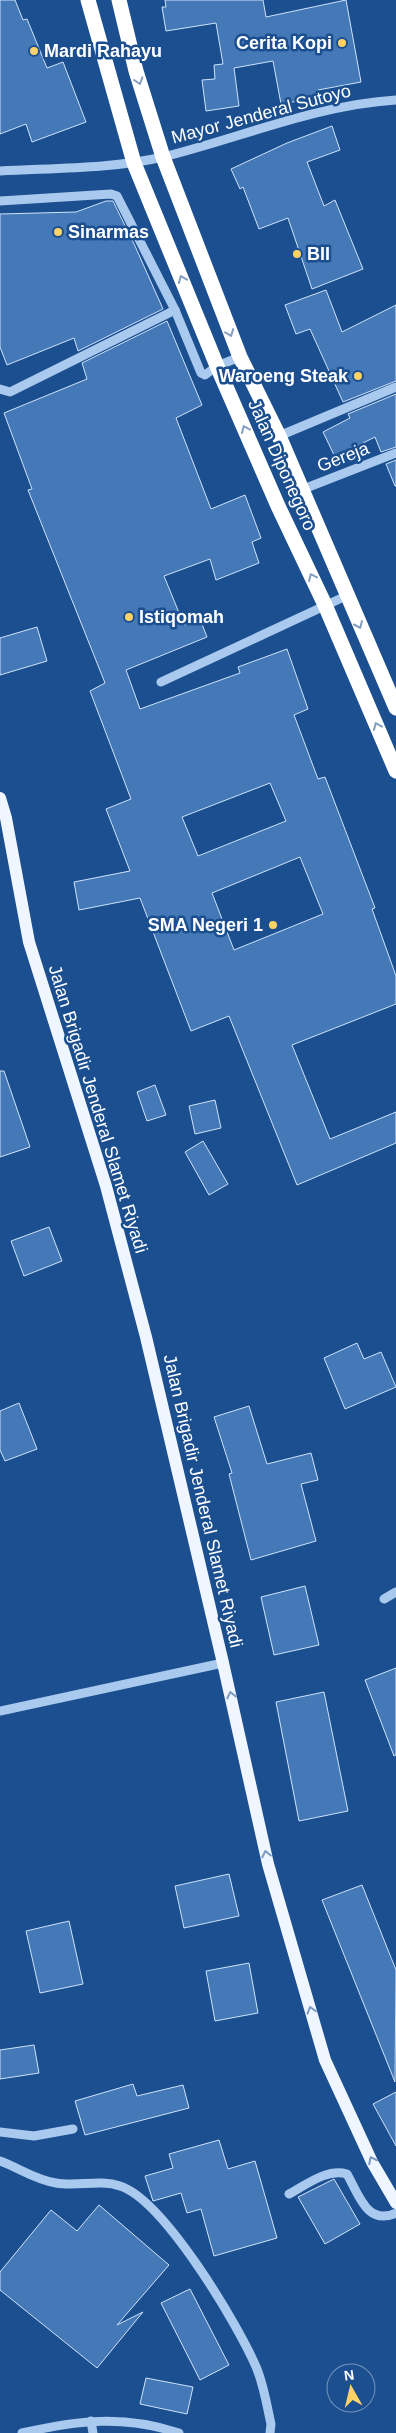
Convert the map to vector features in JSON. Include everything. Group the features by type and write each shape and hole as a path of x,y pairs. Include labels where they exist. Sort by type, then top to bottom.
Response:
{"highway":[{"name":"Jalan Diponegoro","path":"88,0 134,162 217,366 278,506 325,605 396,771"},
{"name":"Jalan Diponegoro","path":"119,0 136,71 163,157 240,357 279,436 346,596 396,708"}],"main road":[{"name":"Jalan Brigadir Jenderal Slamet Riyadi","path":"0,798 6,818 30,942 106,1186 146,1337 268,1864 326,2060 372,2162 396,2203"}],"street":[{"name":"Mayor Jenderal Sutoyo","path":"0,171 134,162 163,157 325,111 370,102 396,100"},
{"path":"0,201 111,194 117,196 175,310 201,373 205,374 217,366 240,357"},
{"path":"0,389 10,392 175,310"},
{"path":"279,436 396,387"},
{"name":"Gereja","path":"301,490 396,453"},
{"path":"161,682 346,596"},
{"path":"384,1600 396,1592"},
{"path":"0,1711 223,1663"},
{"path":"0,2132 34,2136 73,2129"},
{"path":"0,2161 37,2178 56,2183 104,2183 121,2186 137,2195 154,2211 182,2243 228,2316 256,2369 267,2405 271,2424 270,2433"},
{"path":"289,2194 329,2172 338,2171 347,2174 367,2209 373,2214 380,2217 396,2213"},
{"path":"91,2420 93,2433"},
{"path":"22,2433 58,2424 91,2420 151,2424 179,2433"}],"building":[{"name":"Mardi Rahayu","path":"0,0 15,0 23,20 27,19 47,68 63,62 86,122 32,142 26,124 0,134"},
{"path":"165,0 263,0 266,17 346,0 361,82 318,90 321,97 281,104 273,61 234,68 239,106 206,111 202,80 215,79 214,65 223,64 216,23 166,31 162,7 166,7"},
{"path":"332,126 340,150 307,162 324,206 335,200 363,269 312,289 288,218 259,229 243,187 240,189 231,169 287,143"},
{"path":"106,201 113,201 163,309 78,351 74,338 7,365 0,347 0,214 76,212"},
{"path":"326,290 342,332 396,305 396,381 343,402 310,329 296,334 285,305"},
{"path":"167,321 202,405 176,418 211,509 245,495 261,538 252,542 259,563 216,580 210,559 164,576 184,625 200,619 207,637 126,670 140,709 240,673 238,667 287,649 308,709 294,715 318,779 325,777 375,908 372,909 396,976 396,1004 292,1045 330,1139 396,1112 396,1143 297,1185 229,1016 191,1031 140,898 79,910 74,882 130,871 106,809 131,799 90,691 105,683 28,490 32,489 4,413 87,379 82,363","holes":["270,783 286,821 198,856 182,817","300,857 323,914 234,950 212,893"]},
{"path":"396,394 396,447 381,452 375,437 335,457 323,432 350,418 348,414"},
{"path":"396,460 396,486 395,486 386,464"},
{"path":"37,627 47,661 0,675 0,638"},
{"path":"0,1071 4,1071 30,1147 0,1157"},
{"path":"155,1085 166,1115 147,1121 137,1092"},
{"path":"215,1100 221,1128 195,1134 189,1106"},
{"path":"203,1141 228,1184 209,1195 185,1152"},
{"path":"49,1227 62,1261 24,1276 11,1241"},
{"path":"357,1343 364,1359 381,1352 396,1387 345,1409 324,1358"},
{"path":"19,1403 37,1449 5,1461 0,1450 0,1411"},
{"path":"249,1406 267,1464 311,1453 318,1480 301,1484 316,1541 251,1560 229,1474 232,1473 214,1417"},
{"path":"305,1586 319,1645 274,1655 261,1597"},
{"path":"396,1668 396,1755 394,1756 365,1680"},
{"path":"324,1692 348,1811 299,1821 276,1702"},
{"path":"229,1874 239,1916 184,1928 175,1886"},
{"path":"362,1885 396,1970 395,2082 322,1900"},
{"path":"69,1921 83,1984 40,1993 26,1931"},
{"path":"249,1963 258,2013 215,2021 206,1971"},
{"path":"34,2045 39,2073 0,2079 0,2050"},
{"path":"133,2084 137,2096 183,2085 189,2108 85,2135 75,2101"},
{"path":"396,2092 396,2146 373,2104"},
{"path":"219,2140 228,2169 255,2161 277,2238 214,2256 201,2209 187,2213 181,2193 153,2201 145,2176 173,2168 169,2154"},
{"path":"334,2179 360,2224 325,2244 298,2197"},
{"path":"99,2205 169,2265 117,2325 143,2312 97,2368 0,2290 0,2272 51,2210 77,2231"},
{"path":"190,2289 229,2365 200,2380 161,2303"},
{"path":"146,2378 193,2387 187,2414 140,2404"}],"place":[{"name":"Cerita Kopi","path":"342,43"},
{"name":"Mardi Rahayu","path":"34,51"},
{"name":"Sinarmas","path":"58,232"},
{"name":"BII","path":"297,254"},
{"name":"Waroeng Steak","path":"358,376"},
{"name":"Istiqomah","path":"129,617"},
{"name":"SMA Negeri 1","path":"273,925"}]}
